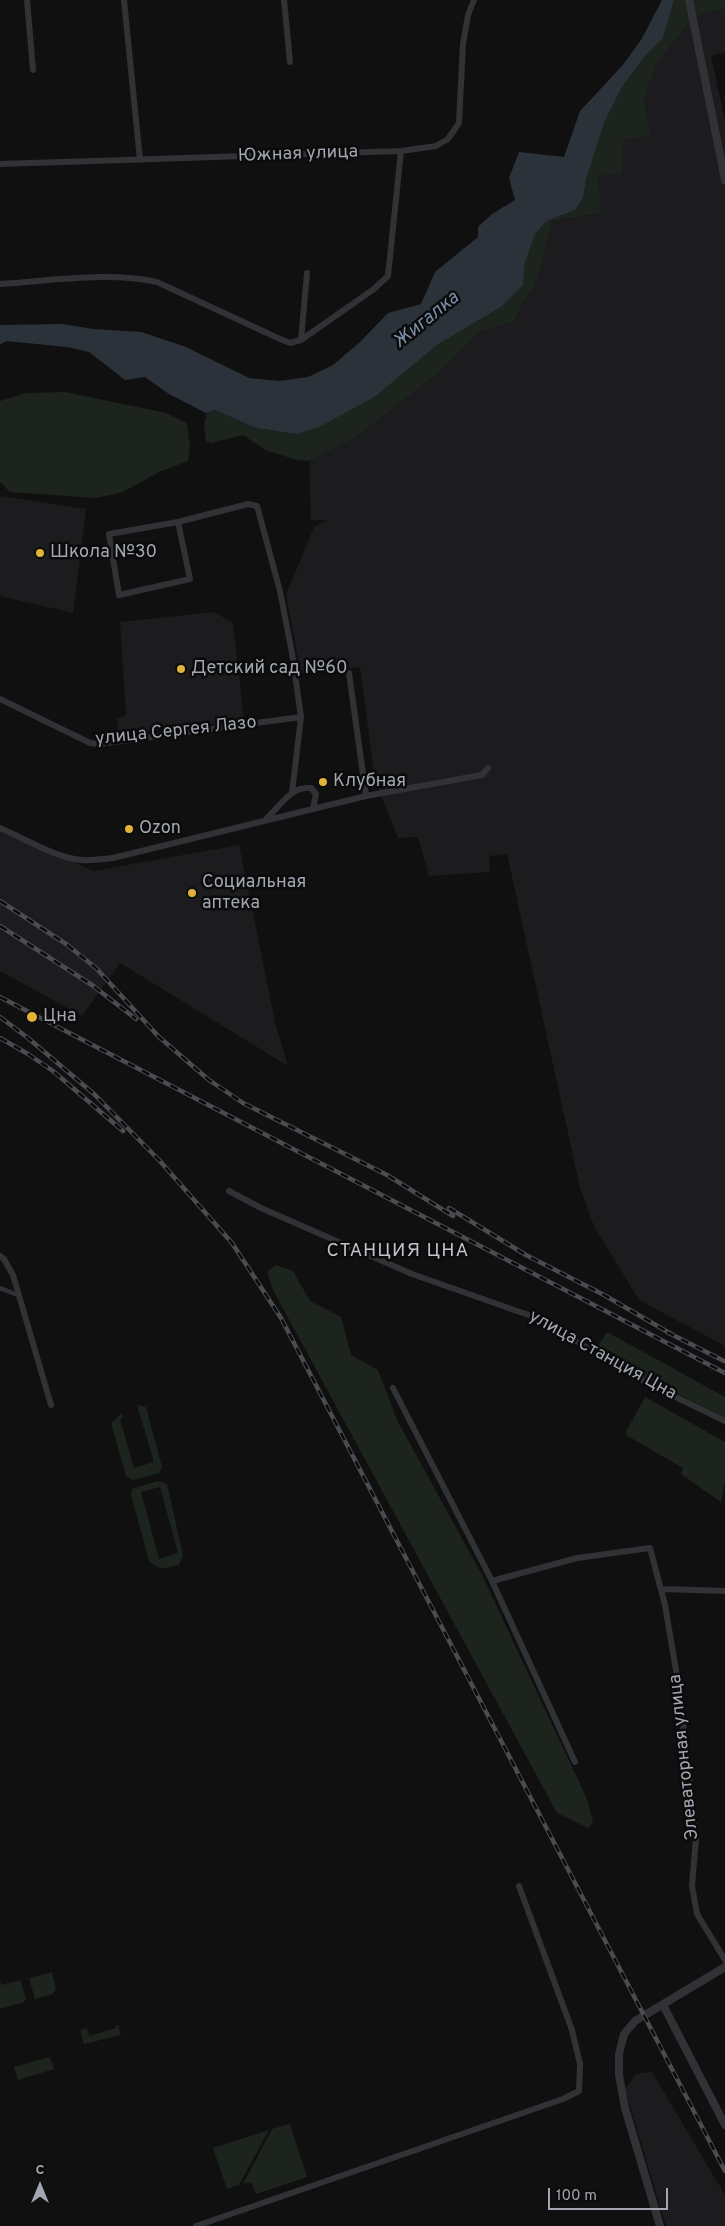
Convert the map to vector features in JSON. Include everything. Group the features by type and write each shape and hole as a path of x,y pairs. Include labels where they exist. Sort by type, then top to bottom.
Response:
{"street":[{"path":"27,0 34,70"},
{"path":"124,0 140,160"},
{"path":"284,0 290,62"},
{"name":"Южная улица","path":"0,164 400,151 436,146 448,139 459,124 463,44 468,15 474,0"},
{"path":"690,0 725,180"},
{"path":"0,284 98,278 134,278 157,282 280,339 290,342 301,340 374,289 388,276 400,151"},
{"path":"301,340 307,273"},
{"path":"178,522 190,579 118,595 108,534 178,522 248,504 257,506 280,591 292,653 301,718 292,793"},
{"path":"349,673 366,796"},
{"name":"улица Сергея Лазо","path":"0,699 90,743 301,718"},
{"path":"0,828 65,857 81,860 113,858 366,796 482,774 488,768"},
{"path":"265,820 292,793 301,787 311,788 316,794 314,809"},
{"name":"улица Станция Цна","path":"229,1191 261,1208 412,1274 537,1318 649,1384 725,1421"},
{"path":"0,1256 4,1259 13,1276 51,1405"},
{"path":"0,1288 18,1295"},
{"path":"393,1388 492,1581 575,1762"},
{"name":"Элеваторная улица","path":"492,1581 576,1558 650,1548 662,1589 679,1688 696,1838 692,1886 697,1914 725,1960"},
{"path":"662,1589 725,1591"},
{"path":"196,2226 453,2138 563,2099 579,2091 580,2064 572,2030 519,1886"},
{"path":"660,2226 625,2108 619,2075 619,2054 624,2034 635,2021 725,1966"},
{"path":"663,2004 725,2125"}],"shaded area":[{"path":"674,0 725,0 725,9 700,15 690,21 655,66 644,99 651,135 623,140 622,173 597,176 602,213 552,221 542,264 534,287 524,301 514,322 480,331 437,374 355,438 309,461 297,460 265,450 243,435 211,443 206,441 204,426 207,413 215,410 256,428 297,434 376,396 437,345 501,307 523,285 525,263 535,234 547,221 575,210 583,198 586,180 604,123 622,87 644,57 663,38"},
{"path":"725,9 725,52 711,56 725,120 725,1346 639,1300 594,1226 580,1188 507,854 489,856 490,872 429,876 418,837 398,838 375,780 360,667 301,674 286,595 314,527 327,520 311,520 309,461 355,438 437,374 480,331 514,322 524,301 534,287 542,264 552,221 602,213 596,176 623,140 651,134 644,99 655,66 690,21 700,15"},
{"path":"65,392 166,413 187,423 190,447 188,461 159,472 123,492 96,498 10,492 0,482 0,401 26,393"},
{"name":"Школа №30","path":"0,496 86,509 73,613 0,596"},
{"name":"Детский сад №60","path":"214,612 233,623 244,720 118,735 117,719 126,715 120,622"},
{"path":"0,831 94,871 239,845 276,1026 288,1066 120,963 82,1016 0,971"},
{"path":"276,1265 293,1271 310,1301 341,1317 351,1355 378,1370 397,1420 482,1575 587,1799 593,1822 588,1828 557,1813 273,1290 267,1272"},
{"path":"607,1332 725,1397 725,1418 658,1384 651,1383 597,1348"},
{"path":"645,1397 725,1442 725,1481 721,1502 681,1474 683,1468 626,1435"},
{"path":"137,1405 146,1407 162,1467 159,1473 133,1480 126,1476 111,1423 122,1413 123,1417 120,1419 134,1468 154,1462"},
{"path":"158,1481 167,1484 183,1555 179,1565 166,1568 156,1566 149,1561 131,1495 132,1489","holes":["160,1487 178,1553 159,1559 141,1492"]},
{"path":"52,1972 56,1990 53,1994 35,1999 29,1978"},
{"path":"20,1980 26,1998 24,2002 0,2009 0,1981 1,1985"},
{"path":"116,2025 118,2025 121,2035 84,2044 80,2030 87,2028 89,2036 116,2028"},
{"path":"50,2057 54,2069 18,2080 14,2067"},
{"path":"652,2072 725,2195 725,2226 666,2226 625,2089 636,2074"},
{"path":"290,2124 307,2177 256,2194 251,2182 243,2184 272,2129"},
{"path":"269,2130 239,2185 227,2189 213,2148"}],"water":[{"name":"Жигалка","path":"662,0 674,0 663,38 644,57 622,87 604,123 586,180 583,198 575,210 547,221 535,234 525,263 523,285 501,307 437,345 376,396 319,427 297,434 256,428 215,410 206,413 169,394 145,377 125,380 89,352 67,347 6,341 0,345 0,325 63,324 93,329 141,332 186,347 249,378 279,381 308,377 333,365 360,342 388,313 421,304 435,272 478,237 478,227 492,214 515,200 509,178 519,152 564,157 580,111 622,66 641,40"}],"railway":[{"path":"0,901 66,944 96,968 159,1037 209,1080 243,1103 387,1175 453,1216"},
{"path":"0,926 92,985 136,1019"},
{"path":"0,997 725,1373"},
{"path":"0,1017 94,1094 159,1160 232,1243 281,1318 725,2171"},
{"path":"0,1038 53,1071 123,1131"},
{"path":"449,1208 526,1255 604,1295 673,1335"},
{"path":"667,1332 724,1361"}],"place":[{"name":"Школа №30","path":"40,553"},
{"name":"Детский сад №60","path":"181,669"},
{"name":"Клубная","path":"323,782"},
{"name":"Ozon","path":"129,829"},
{"name":"Социальная аптека","path":"192,893"},
{"name":"Цна","path":"32,1017"}],"district":[{"name":"СТАНЦИЯ ЦНА","path":"398,1252"}]}
